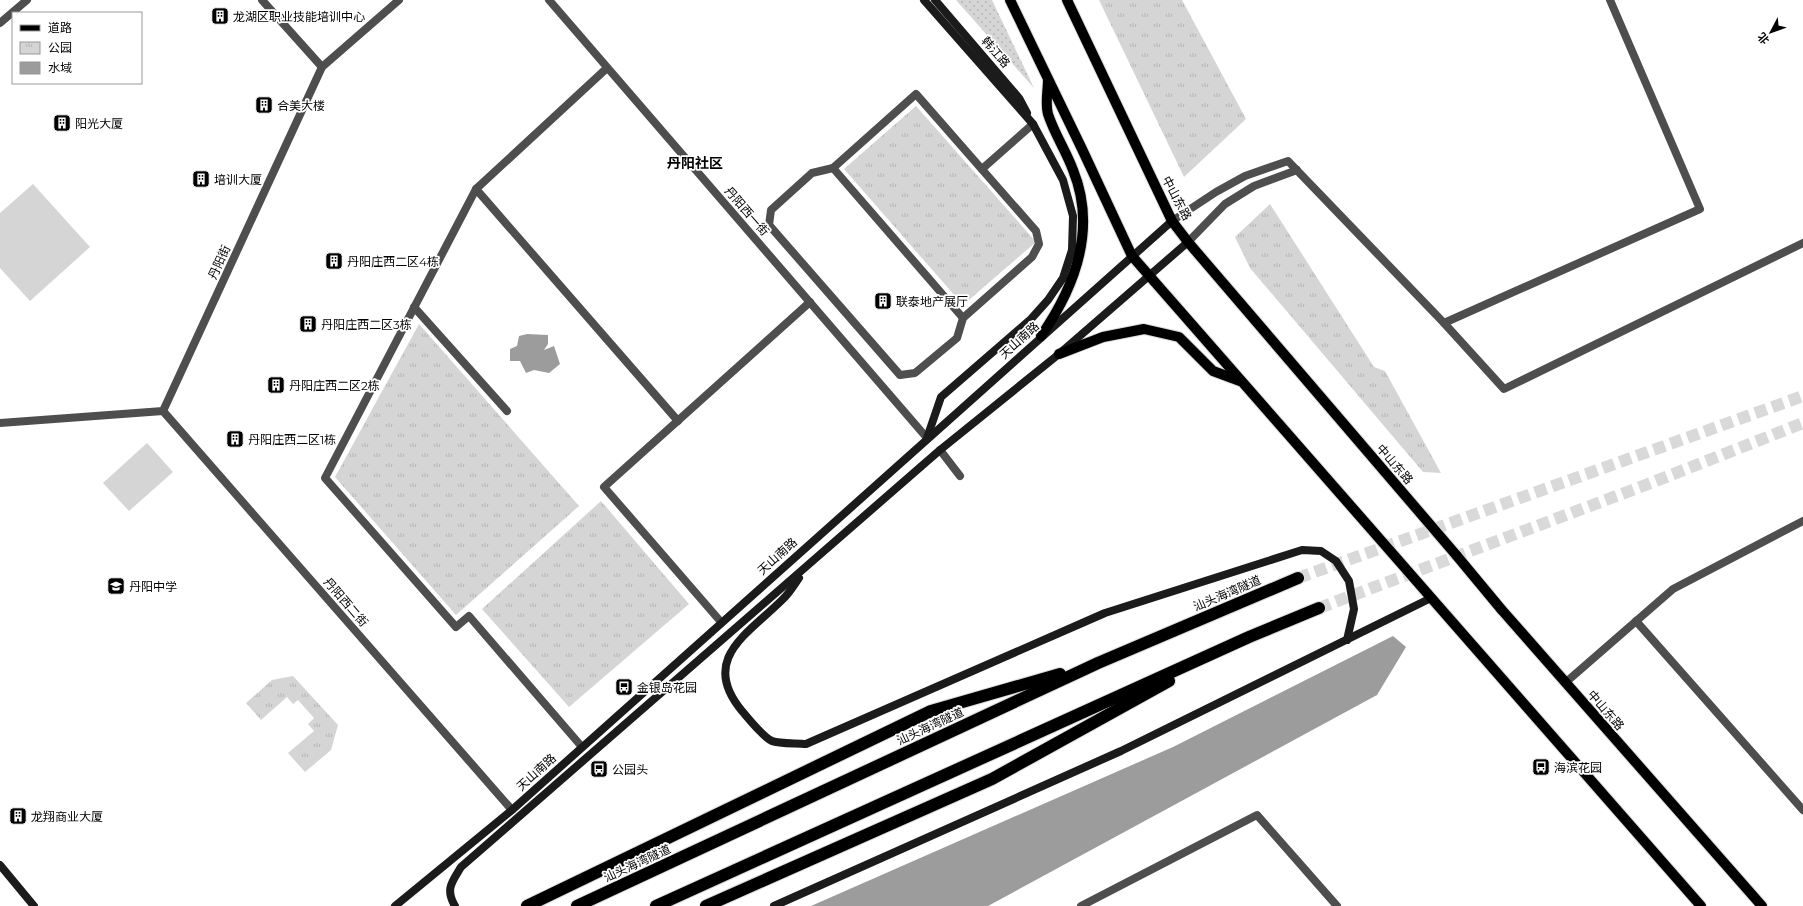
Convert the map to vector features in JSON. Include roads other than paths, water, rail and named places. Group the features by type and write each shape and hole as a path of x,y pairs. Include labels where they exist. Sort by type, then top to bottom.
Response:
{"highway":[{"name":"汕头海湾隧道","path":"577,906 1098,663 1298,578"},
{"path":"656,906 1250,637 1319,608"},
{"path":"706,906 992,779 1250,637"},
{"path":"527,906 931,712 1098,663"}],"main road":[{"name":"韩江路","path":"924,0 1033,124"},
{"name":"韩江路","path":"935,0 1019,98 1033,124"},
{"path":"1010,0 1132,256 1701,906"},
{"name":"中山东路","path":"1067,0 1172,221 1188,242 1501,609 1762,906"},
{"path":"1041,336 1054,317 1072,282 1079,259 1084,232 1083,204 1074,171 1048,113 1048,78"},
{"path":"927,438 941,397 1031,319 1048,300 1063,278 1072,250 1073,216 1063,180 1033,124"},
{"name":"天山南路","path":"395,906 512,810 1041,336 1172,221"},
{"name":"天山南路","path":"455,906 450,897 450,885 461,867 940,450 1059,354 1188,242"},
{"path":"1059,354 1103,337 1144,329 1179,337 1213,371 1242,382"},
{"path":"807,566 784,599 733,647 725,662 724,673 729,690 738,706 753,724 772,741 806,744 1105,613 1302,550 1322,551 1336,560 1349,581 1354,609 1347,640"},
{"path":"774,906 1121,751 1431,598"},
{"path":"0,865 34,906"}],"street":[{"path":"13,12 27,0"},
{"path":"262,0 322,67"},
{"name":"丹阳街","path":"163,411 322,67 399,0"},
{"name":"丹阳西一街","path":"549,0 927,438"},
{"path":"1444,323 1700,209 1610,0"},
{"path":"0,23 12,13"},
{"path":"582,747 469,616 456,627 325,478 476,189 607,68"},
{"path":"916,94 982,169 1036,231 1039,244 1032,257 963,318 957,338 916,373 900,375 769,225 770,210 812,173 833,168 916,94"},
{"path":"982,169 1033,124"},
{"path":"1172,221 1216,192 1245,176 1288,161 1444,323 1504,389 1803,243"},
{"path":"833,168 963,318"},
{"path":"1188,242 1225,204 1254,186 1297,170"},
{"path":"476,189 678,421"},
{"path":"721,622 604,487 810,302"},
{"path":"414,307 507,411"},
{"path":"0,422 163,411"},
{"name":"丹阳西二街","path":"163,411 512,810"},
{"path":"940,450 960,476"},
{"path":"1565,683 1673,589 1803,522"},
{"path":"1636,621 1803,810"},
{"path":"1081,906 1257,815 1337,906"}],"water":[{"path":"527,334 548,335 548,344 544,350 554,346 560,364 549,373 534,370 526,373 520,361 510,361 510,349 517,346 519,336"},
{"path":"1393,636 1406,647 1377,695 988,906 811,906 1173,747"}],"tunnel":[{"path":"1298,578 1803,396"},
{"path":"1319,608 1643,486 1803,423"}],"place":[{"name":"龙湖区职业技能培训中心","path":"220,16"},
{"name":"合美大楼","path":"264,105"},
{"name":"阳光大厦","path":"62,123"},
{"name":"培训大厦","path":"201,179"},
{"name":"丹阳庄西二区4栋","path":"334,261"},
{"name":"联泰地产展厅","path":"883,301"},
{"name":"丹阳庄西二区3栋","path":"308,324"},
{"name":"丹阳庄西二区2栋","path":"276,385"},
{"name":"丹阳庄西二区1栋","path":"235,439"},
{"name":"丹阳中学","path":"116,586"},
{"name":"金银岛花园","path":"624,687"},
{"name":"海滨花园","path":"1541,767"},
{"name":"公园头","path":"599,769"},
{"name":"龙翔商业大厦","path":"18,816"}],"district":[{"name":"丹阳社区","path":"695,163"}]}
